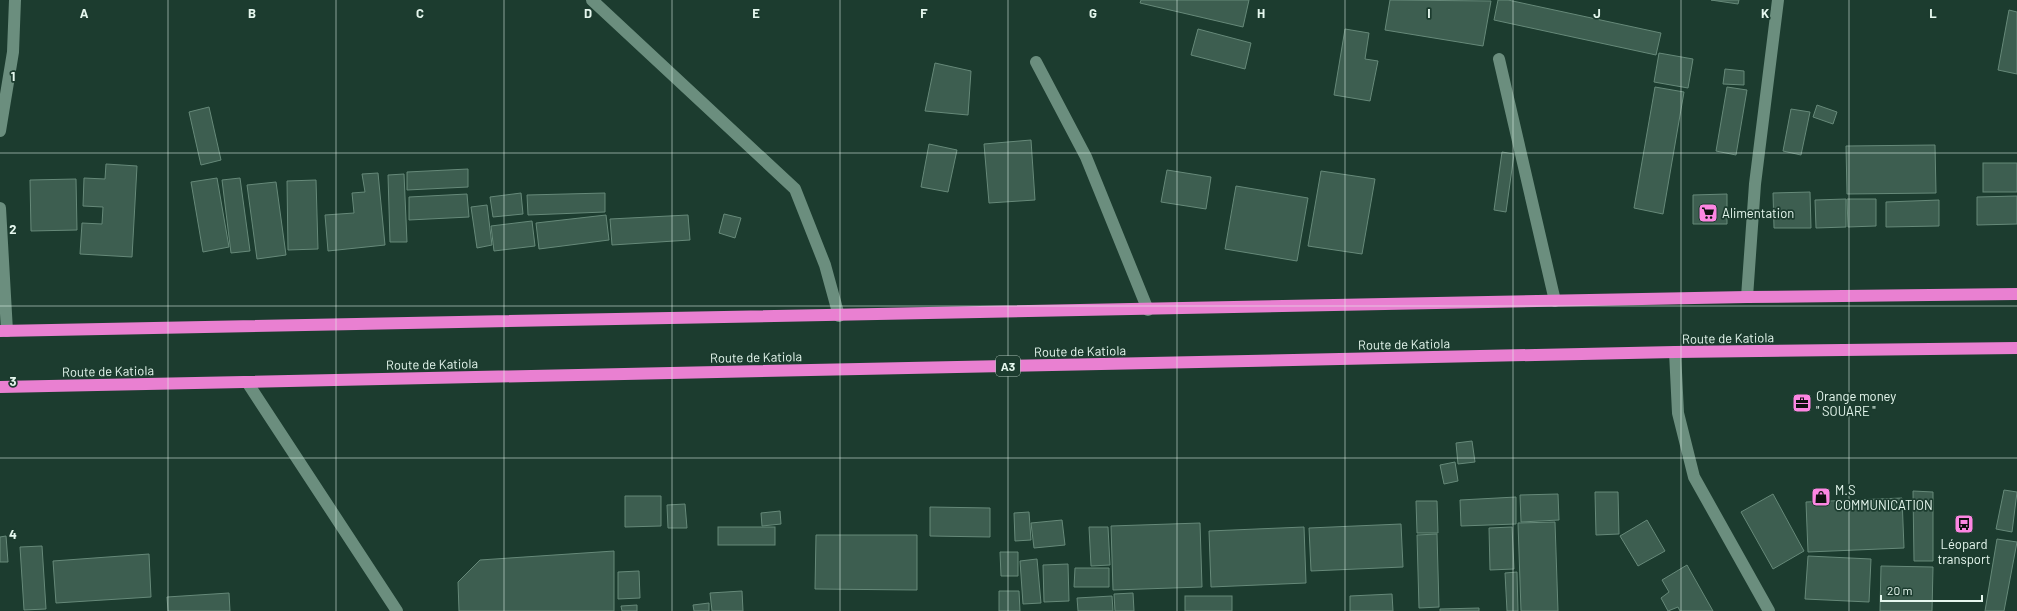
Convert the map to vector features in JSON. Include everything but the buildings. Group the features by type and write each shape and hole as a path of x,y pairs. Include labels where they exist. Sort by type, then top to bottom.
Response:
{"highway":[{"path":"3,331 1148,310 1747,297 2017,294"},
{"name":"Route de Katiola","path":"0,387 1675,352 2017,348"}],"street":[{"path":"0,131 13,52 15,0"},
{"path":"592,0 795,189 825,265 839,316"},
{"path":"1747,297 1754,184 1778,0"},
{"path":"1499,59 1555,301"},
{"path":"1036,62 1086,157 1148,310"},
{"path":"0,208 3,331"},
{"path":"1675,352 1678,413 1694,477 1769,611"},
{"path":"247,382 397,611"}],"place":[{"name":"Alimentation","path":"1708,213"},
{"name":"Orange money '' SOUARE ''","path":"1802,403"},
{"name":"M.S COMMUNICATION","path":"1821,497"},
{"name":"Léopard transport","path":"1964,524"}]}
